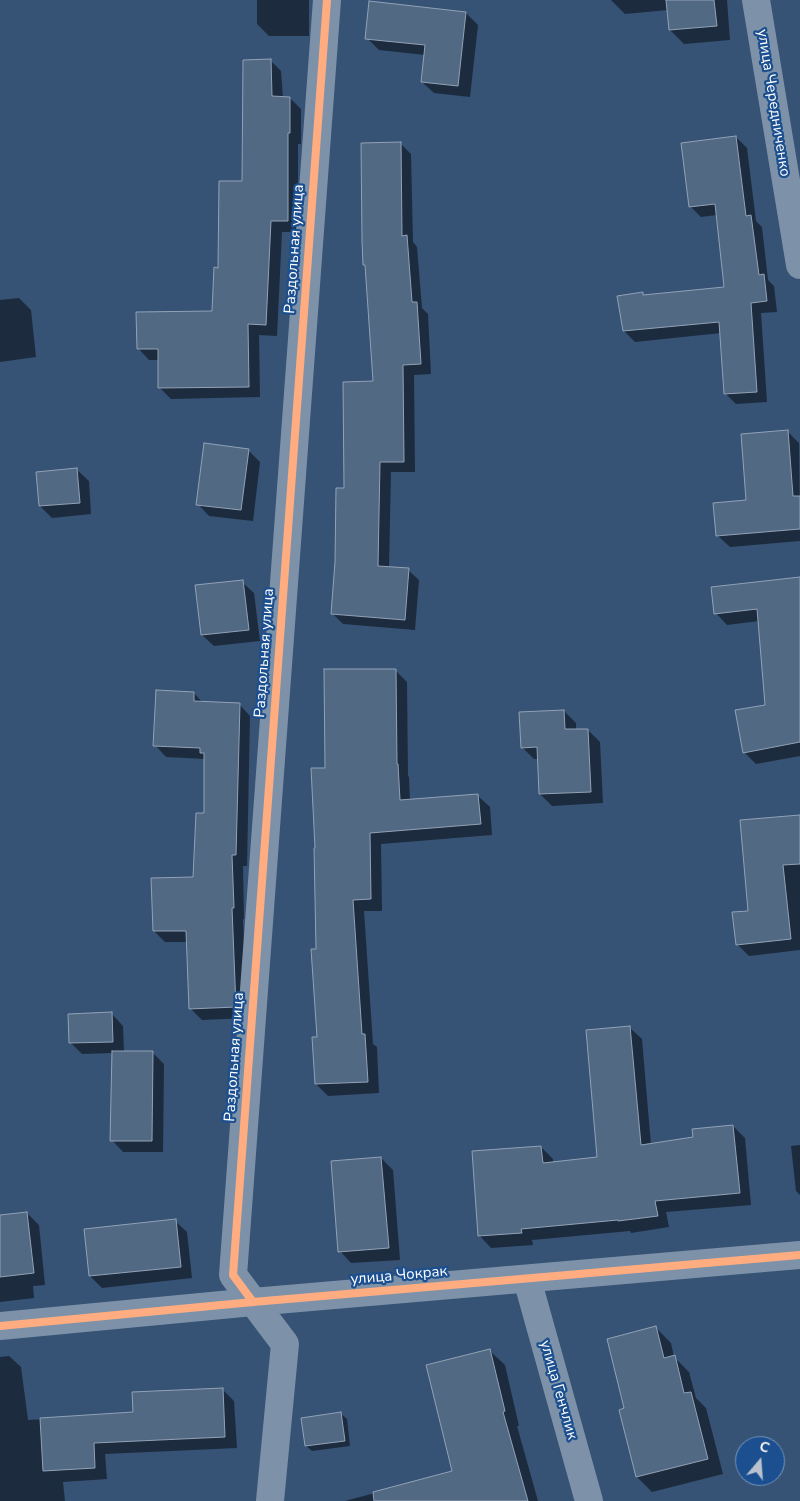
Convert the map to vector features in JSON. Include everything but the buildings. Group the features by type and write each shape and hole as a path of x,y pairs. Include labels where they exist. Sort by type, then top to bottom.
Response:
{"street":[{"name":"Раздольная улица","path":"270,1501 285,1344 233,1275 327,0"},
{"name":"улица Чередниченко","path":"756,0 800,265"},
{"name":"улица Чокрак","path":"0,1326 253,1302 800,1255"},
{"name":"улица Генчлик","path":"527,1279 589,1501"}],"cycle path":[{"path":"253,1302 233,1275 327,0"},
{"path":"0,1326 253,1302 800,1255"}]}
